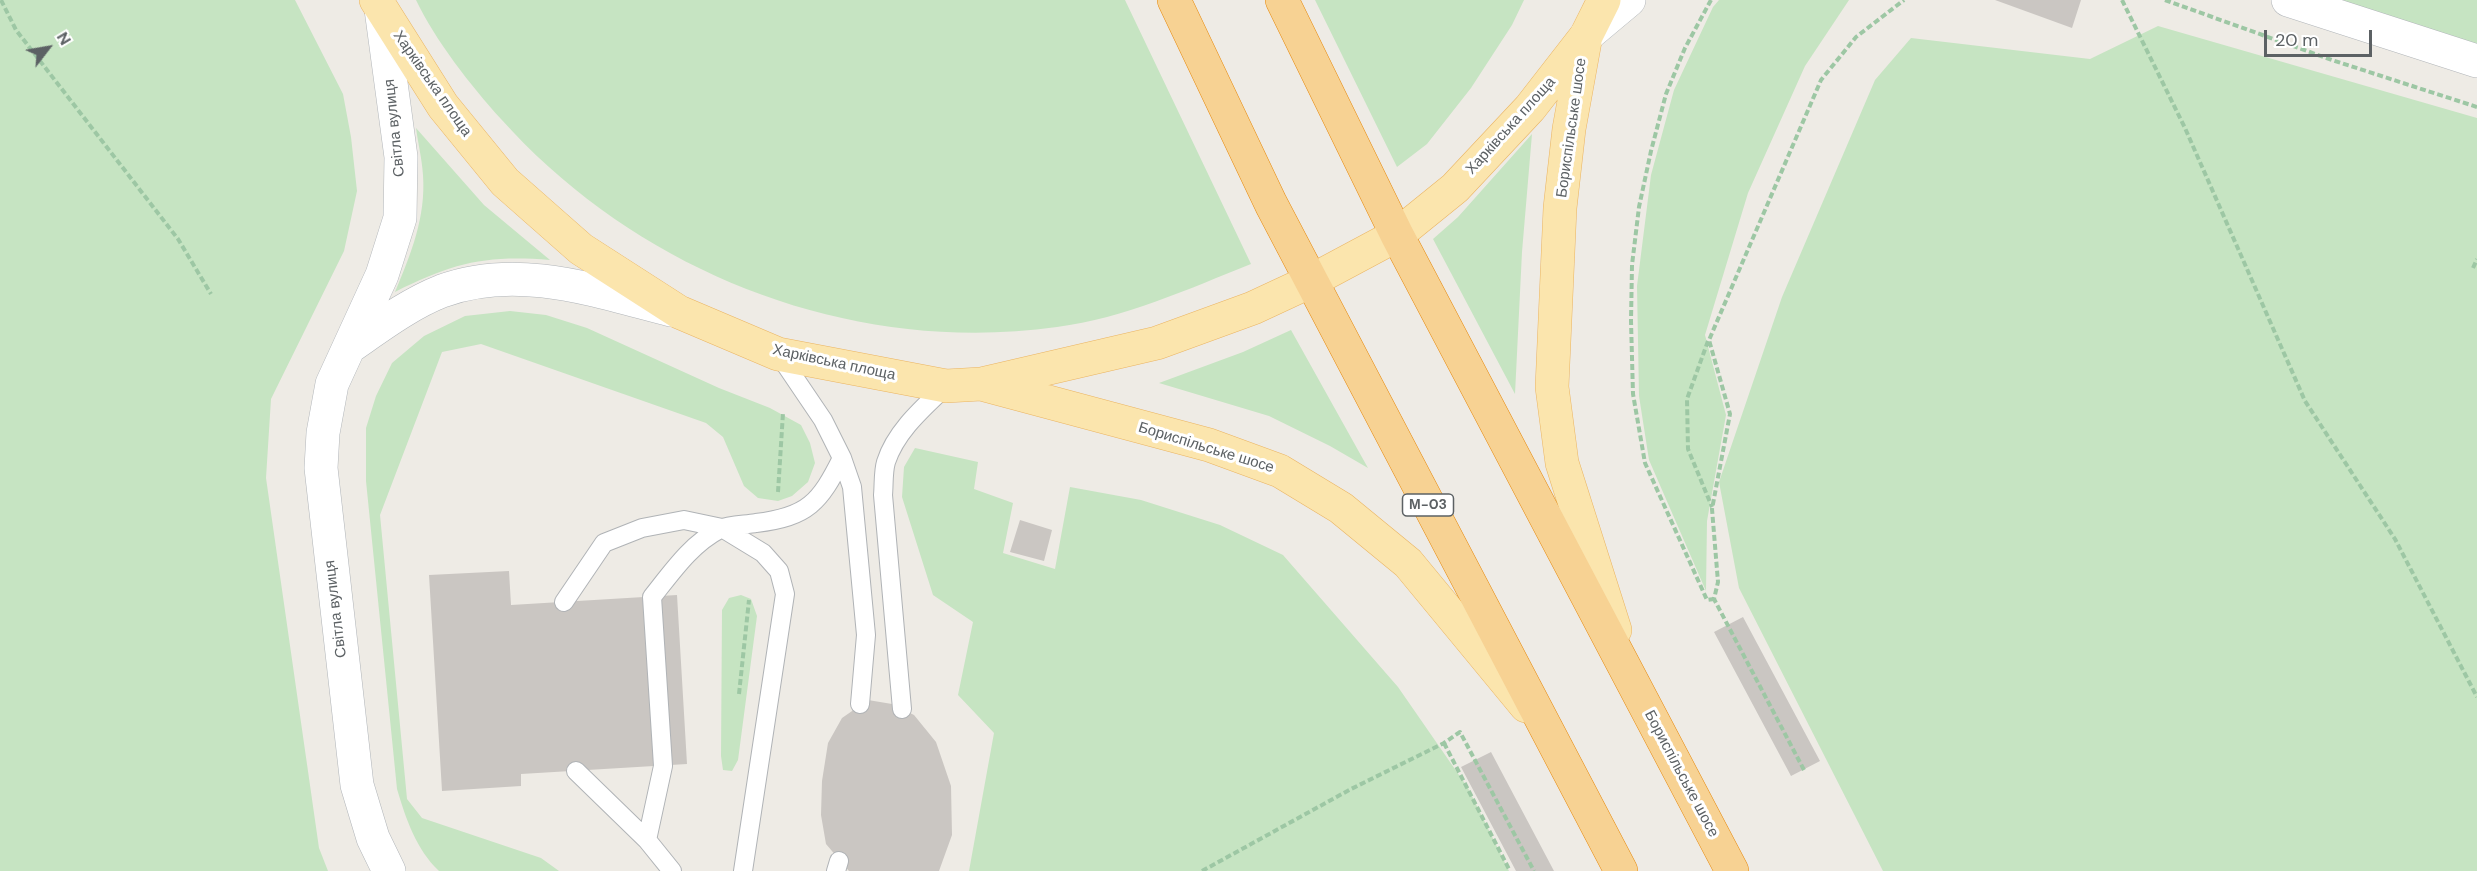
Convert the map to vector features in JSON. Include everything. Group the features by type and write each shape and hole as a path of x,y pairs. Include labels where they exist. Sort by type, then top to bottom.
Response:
{"highway":[{"path":"1174,0 1271,204 1311,281"},
{"path":"1282,0 1397,235"},
{"name":"Бориспільське шосе","path":"1397,235 1732,871"},
{"name":"Бориспільське шосе","path":"1311,281 1621,871"}],"main road":[{"name":"Харківська площа","path":"379,5 443,106 505,182 581,249 679,312 778,354 946,386 981,384 1157,343 1253,308 1311,281 1397,235 1462,180 1530,108 1586,36 1604,0"},
{"path":"1586,36 1629,0"},
{"path":"2288,0 2477,61"},
{"name":"Світла вулиця","path":"379,5 401,157 400,218 382,274 332,384 323,433 321,468 357,785 373,837 389,871"},
{"name":"Бориспільське шосе","path":"1586,36 1569,129 1560,208 1552,387 1562,463 1630,677"},
{"name":"Світла вулиця","path":"351,346 409,307 442,291 477,282 510,278 565,283 679,312"},
{"name":"Бориспільське шосе","path":"981,384 1209,445 1280,471 1341,508 1408,563 1545,728"}],"lane":[{"path":"778,354 823,420 842,458 852,487 866,635 860,704"},
{"path":"902,709 883,495 885,464 899,436 919,411 946,386"},
{"path":"647,840 663,766 652,597 688,552 722,528 772,521 795,514 814,504 828,487 842,458"},
{"path":"564,602 604,543 642,528 684,520 722,528 763,553 779,571 785,594 743,871"},
{"path":"576,771 647,840 672,871"}],"path":[{"path":"1,0 16,30 178,239 211,294"},
{"path":"1711,0 1685,48 1666,94 1651,151 1637,219 1632,266 1631,321 1633,394 1645,463 1707,600 1714,599"},
{"path":"1712,509 1688,449 1687,439 1687,399 1708,340 1821,80 1856,37 1904,0"},
{"path":"2122,0 2185,128 2305,401 2395,539 2477,697"},
{"path":"2165,0 2332,60 2477,106"},
{"path":"2473,268 2477,259"},
{"path":"1708,340 1730,414 1712,509 1718,582 1714,599 1804,770"},
{"path":"778,501 784,406"},
{"path":"738,704 749,600"},
{"path":"1202,871 1352,789 1444,743 1460,732 1534,871"},
{"path":"1444,743 1510,871"}],"green space":[{"path":"0,0 295,0 343,94 357,191 344,251 271,399 266,478 319,848 328,871 0,871"},
{"path":"416,0 1125,0 1251,264 1156,302 1107,317 1057,327 980,333 903,328 827,315 754,292 683,260 617,221 556,173 501,119 478,92 443,47"},
{"path":"1315,0 1524,0 1512,25 1471,88 1427,144 1397,167"},
{"path":"1719,0 1849,0 1805,66 1748,193 1705,335 1726,415 1707,521 1706,591 1649,460 1639,396 1637,286 1651,175 1674,90 1713,7"},
{"path":"2288,0 2477,0 2477,61"},
{"path":"2158,26 2477,118 2477,871 1883,871 1739,588 1719,482 1782,297 1875,80 1911,38 2090,59"},
{"path":"416,128 484,205 550,260 506,259 470,263 434,274 395,292 412,249 422,206 423,175"},
{"path":"1532,134 1522,252 1515,394 1433,239 1458,217"},
{"path":"510,311 546,315 587,328 719,388 770,408 801,425 810,443 815,463 808,482 792,496 778,501 758,498 744,486 723,437 706,423 481,344 442,352 380,515 407,799 422,818 541,858 559,871 439,871 418,843 397,789 366,481 366,428 376,396 392,363 424,336 465,316"},
{"path":"1291,330 1368,468 1330,446 1269,416 1159,383 1243,352"},
{"path":"915,448 978,462 974,489 1013,503 1003,553 1055,569 1070,487 1141,500 1220,525 1283,555 1398,687 1468,788 1509,871 969,871 994,733 958,695 973,622 933,595 902,497 904,467"},
{"path":"741,595 751,599 757,616 738,760 732,771 723,770 721,756 722,610 729,598"}],"building":[{"path":"1995,0 2081,0 2072,28"},
{"path":"1020,520 1052,530 1044,561 1010,552"},
{"path":"509,571 511,605 677,595 687,764 521,774 521,786 442,791 429,575"},
{"path":"1743,617 1820,761 1791,776 1714,632"},
{"path":"868,700 892,704 914,715 936,742 951,786 952,835 939,871 849,871 826,844 821,815 822,781 828,743 842,718"},
{"path":"1491,752 1554,871 1516,871 1461,767"}]}
